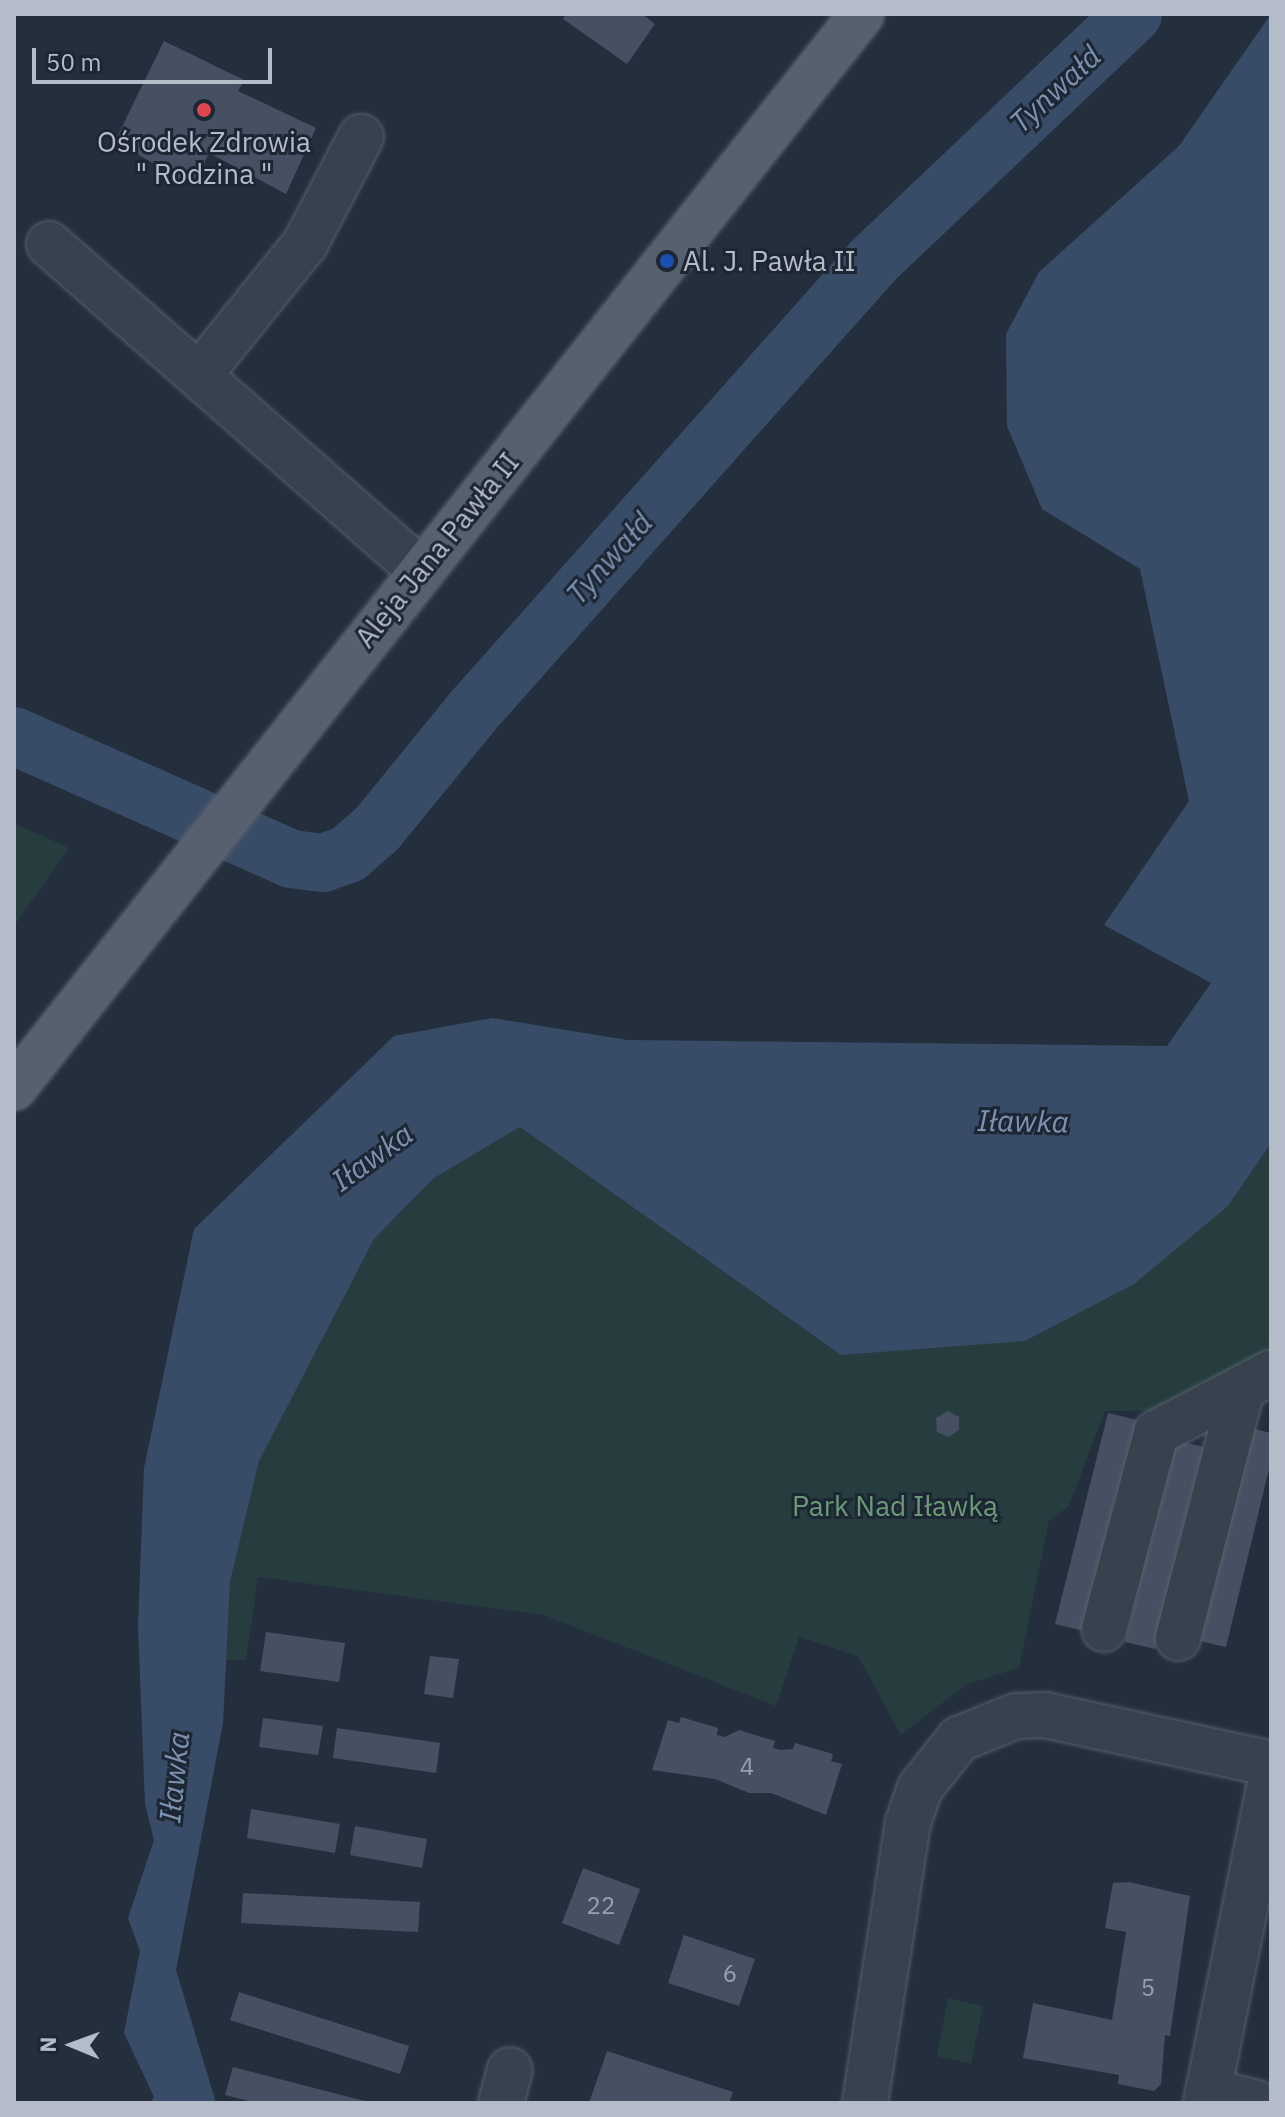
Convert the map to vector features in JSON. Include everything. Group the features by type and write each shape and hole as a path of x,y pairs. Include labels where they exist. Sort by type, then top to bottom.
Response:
{"main road":[{"name":"Aleja Jana Pawła II","path":"14,1088 316,701 862,14"}],"street":[{"path":"200,374 305,244 361,137"},
{"path":"49,244 421,571"},
{"path":"1104,1629 1156,1433 1257,1380"},
{"path":"1178,1638 1257,1380"},
{"path":"865,2103 908,1823 920,1788 959,1739 1016,1716 1045,1715 1271,1764"},
{"path":"1257,2103 1207,2097 1271,1778"}],"green space":[{"path":"14,823 69,848 14,926"},
{"name":"Park Nad Iławką","path":"520,1127 841,1355 1228,1206 1271,1143 1271,1352 1160,1411 1105,1411 1069,1506 1049,1521 1019,1668 967,1684 901,1735 858,1656 799,1637 776,1706 544,1615 258,1577 246,1660 226,1660 230,1582 259,1461 313,1347 374,1239 434,1178"},
{"path":"948,1998 983,2006 971,2064 937,2056"}],"water":[{"name":"Iławka","path":"1271,14 1271,1143 1228,1206 1134,1284 1025,1341 841,1355 520,1127 434,1178 374,1239 259,1461 230,1582 223,1723 176,1970 216,2103 150,2103 154,2097 124,2033 140,1951 128,1918 154,1840 145,1804 138,1626 144,1468 194,1229 394,1036 492,1018 627,1040 1167,1046 1211,983 1104,925 1189,801 1140,569 1042,509 1007,426 1006,334 1039,272 1179,146"}],"building":[{"path":"566,14 642,14 655,24 627,64 563,19"},
{"name":"Ośrodek Zdrowia \" Rodzina \"","path":"164,41 244,80 238,91 316,128 286,194 209,153 198,177 185,182 115,141"},
{"path":"948,1411 959,1417 959,1430 948,1437 937,1432 936,1418"},
{"path":"1108,1413 1137,1420 1084,1631 1055,1624"},
{"path":"1247,1427 1271,1433 1271,1461 1226,1647 1195,1640"},
{"path":"1174,1440 1204,1447 1155,1649 1125,1642"},
{"path":"266,1632 345,1643 339,1682 260,1671"},
{"path":"430,1656 459,1659 453,1698 424,1694"},
{"path":"681,1717 718,1728 717,1735 725,1737 739,1730 775,1741 773,1748 793,1749 795,1743 833,1754 831,1761 842,1764 826,1815 771,1793 749,1793 715,1779 652,1770 668,1720 679,1723"},
{"path":"263,1718 323,1726 318,1755 259,1747"},
{"path":"337,1728 440,1743 436,1773 333,1758"},
{"path":"251,1809 340,1824 335,1853 247,1838"},
{"path":"355,1826 427,1839 422,1868 350,1855"},
{"path":"583,1868 640,1889 619,1945 562,1923"},
{"path":"1129,1882 1190,1896 1170,2036 1165,2035 1161,2084 1154,2091 1118,2084 1119,2075 1023,2058 1033,2003 1112,2020 1126,1932 1105,1928 1113,1883"},
{"path":"243,1893 420,1902 418,1932 241,1923"},
{"path":"684,1935 755,1959 739,2006 668,1983"},
{"path":"239,1992 409,2046 400,2074 230,2020"},
{"path":"607,2051 733,2092 729,2103 589,2103"},
{"path":"233,2067 369,2103 257,2103 225,2095"}],"waterway":[{"name":"Tynwałd","path":"14,736 291,859 323,863 348,854 376,830 473,711 874,260 1133,14"}],"place":[{"name":"Ośrodek Zdrowia \" Rodzina \"","path":"204,110"},
{"name":"Al. J. Pawła II","path":"667,261"}]}
